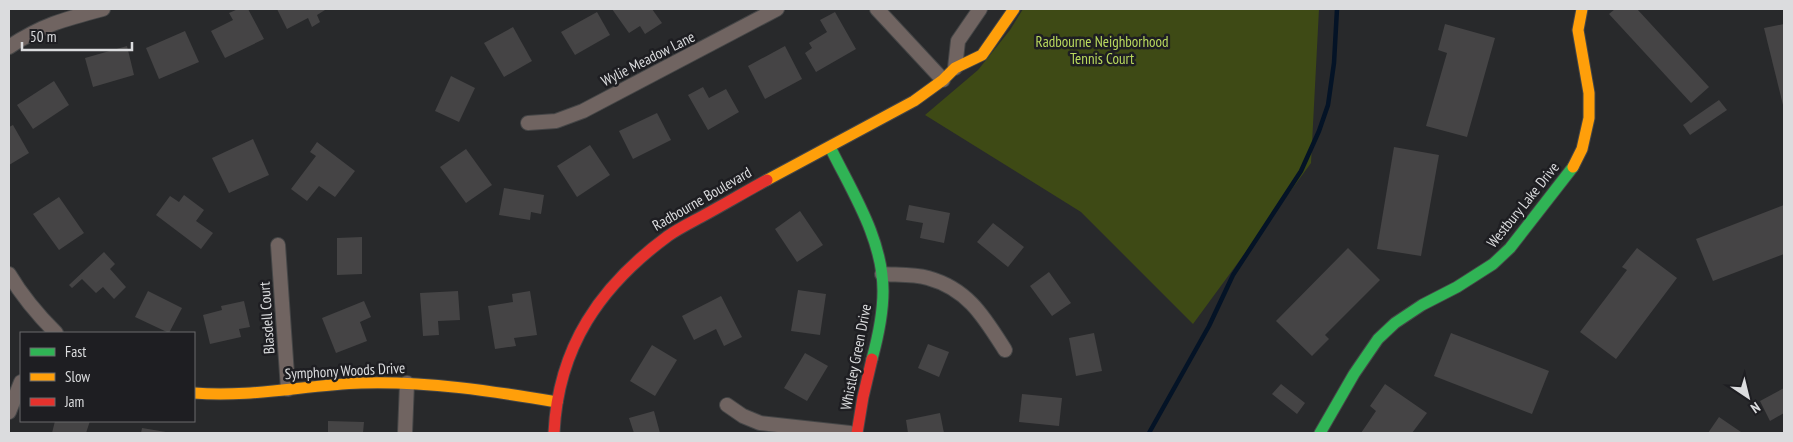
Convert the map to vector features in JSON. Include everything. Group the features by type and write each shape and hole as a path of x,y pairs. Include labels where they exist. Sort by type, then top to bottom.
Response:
{"street":[{"path":"9,47 40,28 63,19 103,9"},
{"name":"Wylie Meadow Lane","path":"528,123 556,121 583,110 777,9"},
{"path":"877,9 943,80"},
{"path":"955,68 958,41 980,9"},
{"name":"Radbourne Boulevard","path":"554,433 557,402 564,370 581,329 597,304 632,265 669,235 914,101 943,80 955,68 982,55 1014,9"},
{"name":"Westbury Lake Drive","path":"1320,433 1354,374 1378,339 1422,305 1457,287 1494,264 1510,248 1572,170 1582,150 1589,118 1589,94 1578,30 1582,9"},
{"name":"Whistley Green Drive","path":"830,147 872,236 882,274 881,322 864,392 857,433"},
{"name":"Blasdell Court","path":"278,245 288,389"},
{"path":"9,274 41,319 55,332"},
{"path":"882,274 927,278 953,288 968,299 981,313 1005,350"},
{"name":"Symphony Woods Drive","path":"195,393 216,395 365,383 406,384 479,390 557,402"},
{"path":"9,412 20,384"},
{"path":"405,433 406,384"},
{"path":"727,405 743,416 760,423 850,433"}],"green space":[{"name":"Radbourne Neighborhood Tennis Court","path":"1023,9 1319,9 1311,163 1193,324 1081,212 925,115 978,70 1010,30"}],"building":[{"path":"238,9 248,9 264,39 225,58 211,31 233,20 229,13"},
{"path":"277,9 325,10 317,15 320,22 312,27 308,18 287,29"},
{"path":"612,9 652,9 662,23 645,34 640,26 629,33"},
{"path":"1615,9 1637,9 1709,87 1691,103 1609,14"},
{"path":"597,12 610,35 575,55 561,32"},
{"path":"835,12 856,49 816,72 805,53 812,48 809,43 827,32 820,20"},
{"path":"1445,24 1495,38 1467,137 1426,126 1447,53 1438,50"},
{"path":"1784,24 1784,109 1764,28"},
{"path":"513,27 532,61 504,77 484,43"},
{"path":"185,31 199,62 159,79 146,48"},
{"path":"127,46 134,75 93,87 85,58"},
{"path":"785,46 802,79 765,99 748,66"},
{"path":"451,76 475,88 459,122 435,111"},
{"path":"54,81 69,105 33,129 17,105"},
{"path":"703,87 709,98 726,89 739,112 708,130 688,95"},
{"path":"1719,100 1727,110 1690,135 1683,125"},
{"path":"657,113 671,140 633,159 619,131"},
{"path":"13,125 29,153 9,165 9,127"},
{"path":"253,139 269,175 229,193 212,158"},
{"path":"317,142 355,171 335,197 319,186 307,201 291,189 316,156 310,152"},
{"path":"590,145 610,175 577,197 557,166"},
{"path":"1394,147 1439,155 1421,256 1377,249"},
{"path":"466,149 492,185 466,203 440,167"},
{"path":"504,188 544,195 541,214 531,212 530,220 499,215"},
{"path":"184,195 204,210 196,221 213,233 201,249 156,215 170,196 179,202"},
{"path":"59,197 84,233 59,250 33,214"},
{"path":"909,205 950,213 944,243 920,238 923,223 906,220"},
{"path":"1784,205 1784,254 1713,281 1696,239"},
{"path":"800,211 823,245 797,262 775,229"},
{"path":"993,223 1024,247 1008,267 977,242"},
{"path":"362,237 362,274 337,275 337,238"},
{"path":"1348,248 1380,280 1325,335 1329,339 1312,356 1276,321"},
{"path":"1637,248 1677,278 1616,359 1580,332 1627,270 1622,267"},
{"path":"104,252 115,264 110,269 126,287 114,299 103,287 96,293 82,279 72,288 69,285"},
{"path":"1049,272 1071,303 1052,316 1030,286"},
{"path":"798,290 826,294 820,335 791,331"},
{"path":"148,291 182,308 170,332 135,317"},
{"path":"458,291 460,320 438,321 439,335 423,336 420,293"},
{"path":"530,291 537,335 514,338 516,346 495,349 488,306 513,302 512,294"},
{"path":"721,296 742,337 724,346 716,329 694,340 682,316"},
{"path":"244,301 250,327 239,329 241,337 210,344 203,315 222,310 221,306"},
{"path":"364,301 371,317 360,322 367,341 336,353 322,318"},
{"path":"1094,333 1102,371 1076,376 1069,338"},
{"path":"1451,333 1549,371 1532,414 1434,376"},
{"path":"928,344 949,352 939,377 918,368"},
{"path":"652,345 677,360 655,396 630,381"},
{"path":"805,353 828,366 807,401 784,388"},
{"path":"1281,384 1305,403 1297,414 1272,394"},
{"path":"1385,384 1427,413 1412,433 1361,433 1376,411 1370,406"},
{"path":"1784,388 1784,413 1770,421 1760,401"},
{"path":"1022,394 1062,398 1059,426 1019,422"},
{"path":"654,411 660,433 634,433 629,418"},
{"path":"940,413 944,433 908,433 906,420"},
{"path":"1719,417 1741,432 1708,433"},
{"path":"328,421 364,422 363,433 328,433"},
{"path":"55,422 90,422 86,433 52,433"},
{"path":"142,428 166,432 166,433 141,433"}],"waterway":[{"path":"1149,433 1209,326 1233,275 1301,171 1319,131 1328,105 1334,63 1337,9"}],"traffic: fast":[{"path":"830,147 865,216 878,253 882,272 882,308 872,359"},
{"path":"1320,433 1354,374 1378,339 1395,323 1422,305 1457,287 1493,264 1510,248 1573,167"}],"traffic: slow":[{"path":"767,180 914,101 943,80 955,68 982,55 1014,9"},
{"path":"1573,167 1582,149 1589,118 1589,93 1578,30 1582,9"},
{"path":"195,393 256,393 340,384 386,383 459,388 557,402"}],"traffic: jam":[{"path":"554,433 557,402 564,373 574,346 587,321 603,298 644,255 668,236 767,180"},
{"path":"857,433 872,359"}]}
